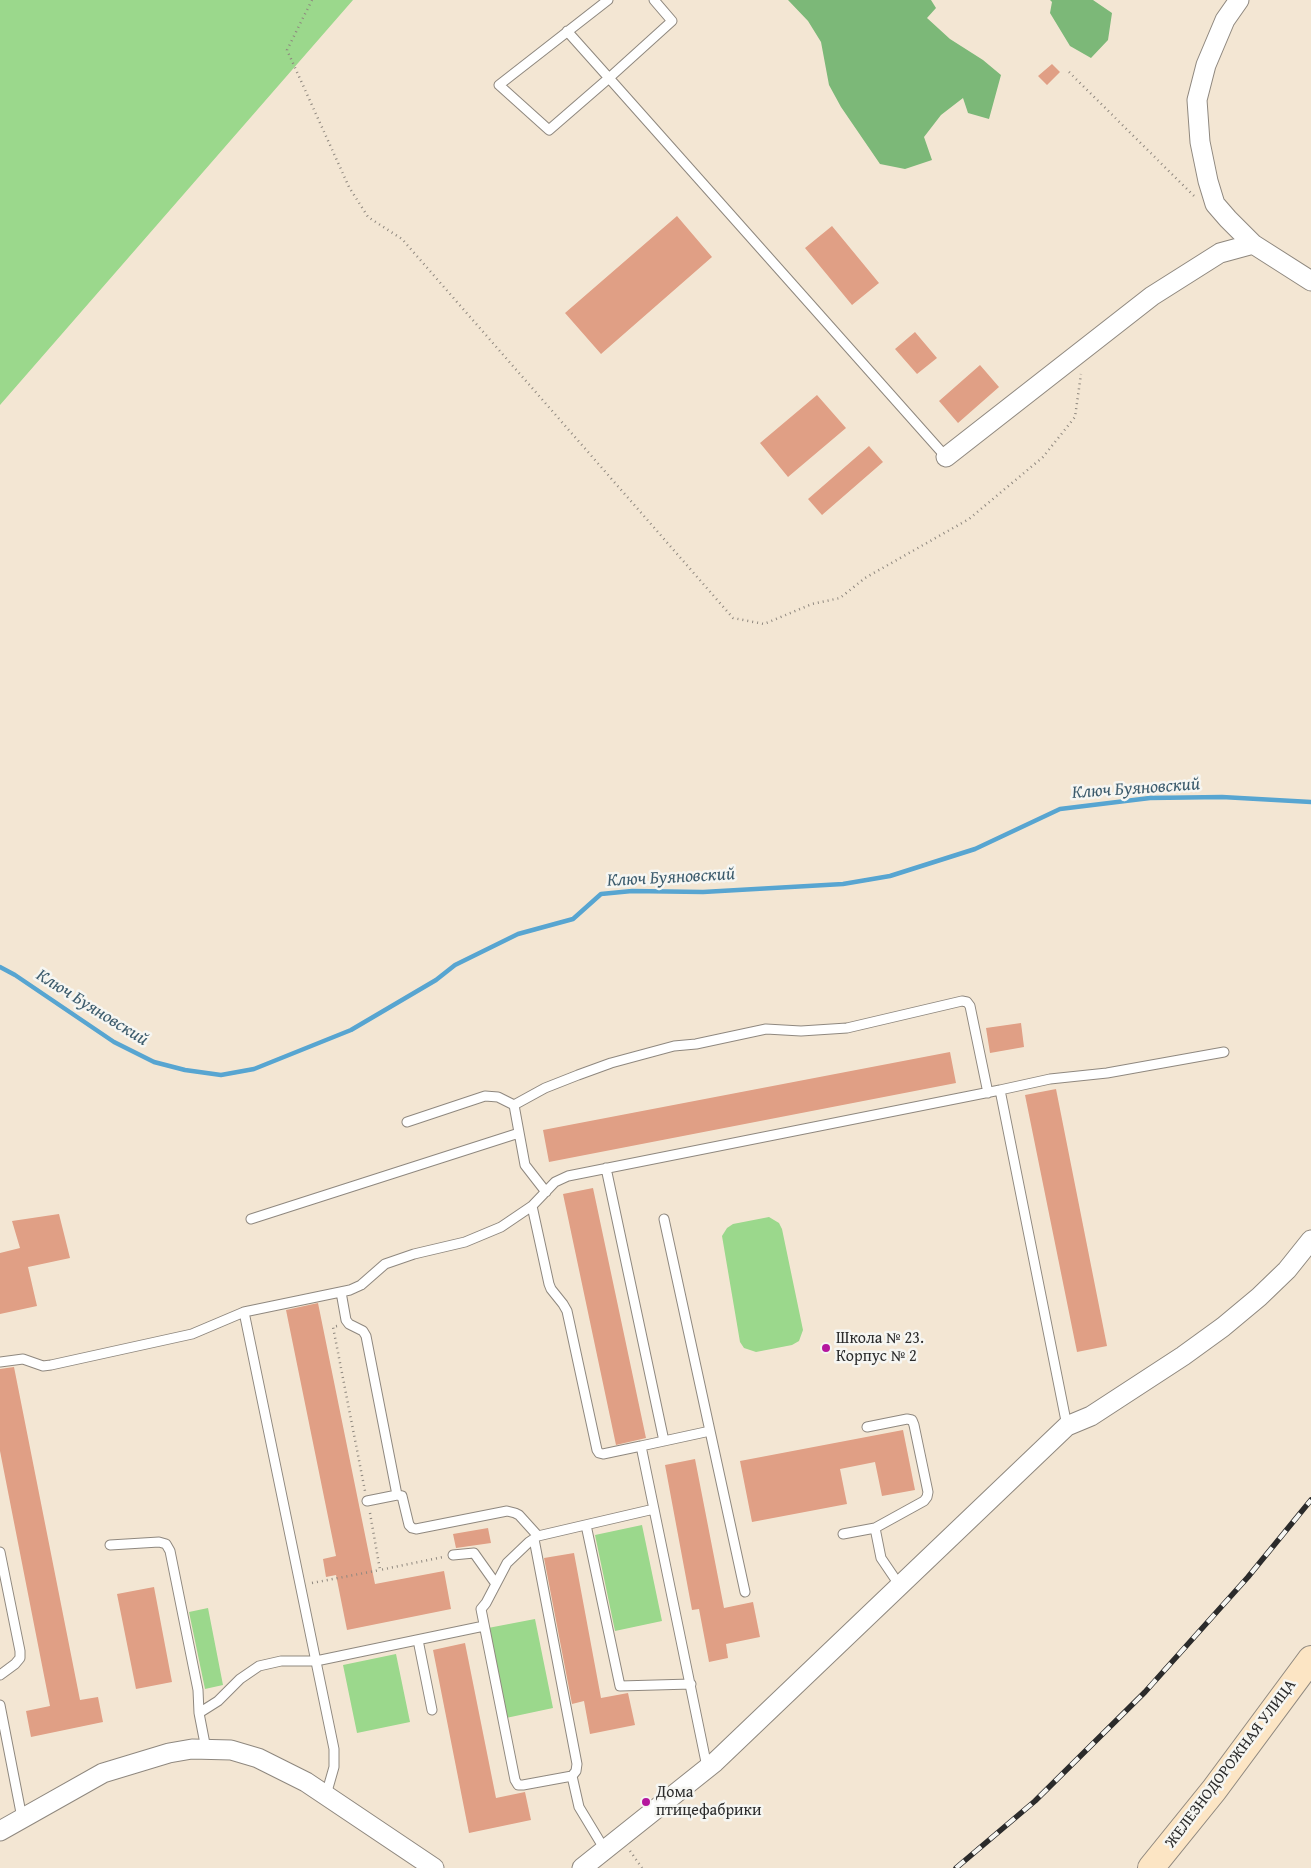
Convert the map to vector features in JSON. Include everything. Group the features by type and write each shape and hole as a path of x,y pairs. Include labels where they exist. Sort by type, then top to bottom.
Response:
{"main road":[{"name":"ЖЕЛЕЗНОДОРОЖНАЯ УЛИЦА","path":"1151,1868 1214,1790 1311,1659"}],"street":[{"path":"1239,0 1225,20 1206,65 1197,100 1200,142 1208,181 1216,204 1228,220 1253,244 1311,282"},
{"path":"946,457 1152,296 1220,253 1253,244"},
{"path":"582,1868 708,1768 1067,1426 1091,1416 1183,1356 1223,1327 1259,1297 1311,1240"},
{"path":"0,1831 103,1772 168,1752 192,1749 231,1750 258,1758 306,1782 434,1868"}],"lane":[{"path":"608,0 499,85 549,130 672,22 654,0"},
{"path":"568,31 946,457"},
{"path":"514,1105 544,1088 578,1075 674,1046 696,1044 766,1029 801,1031 847,1028 962,1001 967,1002 970,1006 988,1093"},
{"path":"0,1362 23,1359 43,1366 51,1365 192,1334 244,1312 341,1292 361,1285 385,1264 414,1254 465,1242 501,1227 532,1206 561,1178 1050,1079 1107,1073 1224,1052"},
{"path":"1000,1090 1067,1426"},
{"path":"407,1122 485,1096 498,1097 514,1105"},
{"path":"514,1105 525,1165 546,1192"},
{"path":"251,1219 519,1133"},
{"path":"606,1168 664,1441"},
{"path":"532,1206 549,1284 551,1290 567,1311 599,1453 603,1454 710,1431"},
{"path":"664,1219 745,1592"},
{"path":"341,1292 346,1320 349,1324 360,1329 366,1336 397,1495"},
{"path":"244,1312 335,1758 326,1795"},
{"path":"842,1534 875,1528 924,1501 927,1497 928,1492 912,1420 907,1419 867,1427"},
{"path":"641,1446 708,1768"},
{"path":"367,1501 397,1495 402,1496 409,1525 412,1528 507,1511 519,1515 536,1538 577,1764 576,1771 572,1776 518,1785 515,1780 481,1610 507,1563 536,1538 654,1509"},
{"path":"586,1525 620,1686 691,1684"},
{"path":"875,1528 881,1558 900,1587"},
{"path":"110,1545 159,1542 166,1544 170,1551 198,1690 198,1714 206,1749"},
{"path":"0,1552 20,1651 20,1658 0,1675"},
{"path":"453,1556 474,1553 496,1584"},
{"path":"198,1714 218,1701 240,1679 259,1666 281,1660 316,1661 484,1626"},
{"path":"418,1640 432,1710"},
{"path":"0,1705 22,1818"},
{"path":"572,1776 579,1807 605,1850"}],"path":[{"path":"312,0 287,50 349,187 368,217 402,239 732,618 764,624 812,604 840,598 865,578 969,519 1043,457 1075,417 1084,350"},
{"path":"1068,72 1199,200"},
{"path":"349,1324 332,1327 380,1570"},
{"path":"301,1585 453,1556"},
{"path":"621,1837 642,1868"}],"green space":[{"path":"0,0 353,0 0,405"},
{"path":"788,0 931,0 936,8 927,18 950,39 983,60 1001,75 989,119 968,113 963,98 941,115 924,137 932,160 905,169 880,164 841,107 829,85 821,42 808,21"},
{"path":"1050,0 1093,0 1112,13 1108,40 1091,58 1070,46 1050,13 1052,2"},
{"path":"769,1217 779,1223 782,1229 803,1330 799,1341 792,1345 756,1352 744,1348 740,1342 722,1236 727,1228 733,1224"},
{"path":"642,1525 662,1621 615,1631 595,1535"},
{"path":"208,1608 223,1685 205,1689 189,1612"},
{"path":"535,1619 553,1708 506,1718 488,1628"},
{"path":"396,1654 410,1722 357,1733 343,1665"}],"building":[{"path":"1052,64 1060,72 1047,85 1038,76"},
{"path":"677,216 712,257 601,354 565,313"},
{"path":"832,226 879,283 852,305 805,248"},
{"path":"915,332 937,358 917,374 895,349"},
{"path":"980,365 999,387 958,423 939,401"},
{"path":"817,395 846,428 788,477 760,443"},
{"path":"869,446 883,462 822,515 808,499"},
{"path":"1021,1023 1024,1047 990,1053 986,1028"},
{"path":"950,1052 956,1083 549,1162 543,1130"},
{"path":"1056,1089 1107,1346 1077,1352 1025,1095"},
{"path":"593,1188 646,1438 616,1445 563,1194"},
{"path":"59,1214 70,1258 28,1267 37,1306 0,1314 0,1253 20,1248 12,1221"},
{"path":"318,1303 375,1584 444,1571 451,1609 347,1630 336,1575 326,1577 323,1559 336,1556 286,1310"},
{"path":"14,1367 80,1700 98,1697 103,1722 31,1737 26,1711 50,1706 0,1451 0,1369"},
{"path":"903,1430 915,1490 882,1496 875,1462 840,1469 847,1504 752,1522 740,1461"},
{"path":"695,1459 724,1608 753,1602 760,1637 726,1644 728,1658 709,1662 699,1609 692,1610 665,1465"},
{"path":"488,1528 491,1543 456,1548 453,1534"},
{"path":"574,1553 601,1698 628,1693 635,1725 590,1734 584,1701 572,1704 544,1558"},
{"path":"154,1587 172,1682 136,1689 117,1594"},
{"path":"465,1643 496,1798 525,1792 531,1820 469,1833 433,1650"}],"waterway":[{"name":"Ключ Буяновский","path":"0,967 15,975 114,1042 154,1062 185,1070 221,1075 254,1069 351,1030 436,980 455,965 518,934 573,919 601,894 632,891 703,892 843,884 890,876 975,849 1060,809 1150,798 1222,797 1311,802"}],"railway":[{"path":"956,1868 1035,1801 1145,1692 1248,1577 1311,1500"}],"place":[{"name":"Школа № 23. Корпус № 2","path":"826,1348"},
{"name":"Дома птицефабрики","path":"646,1802"}]}
